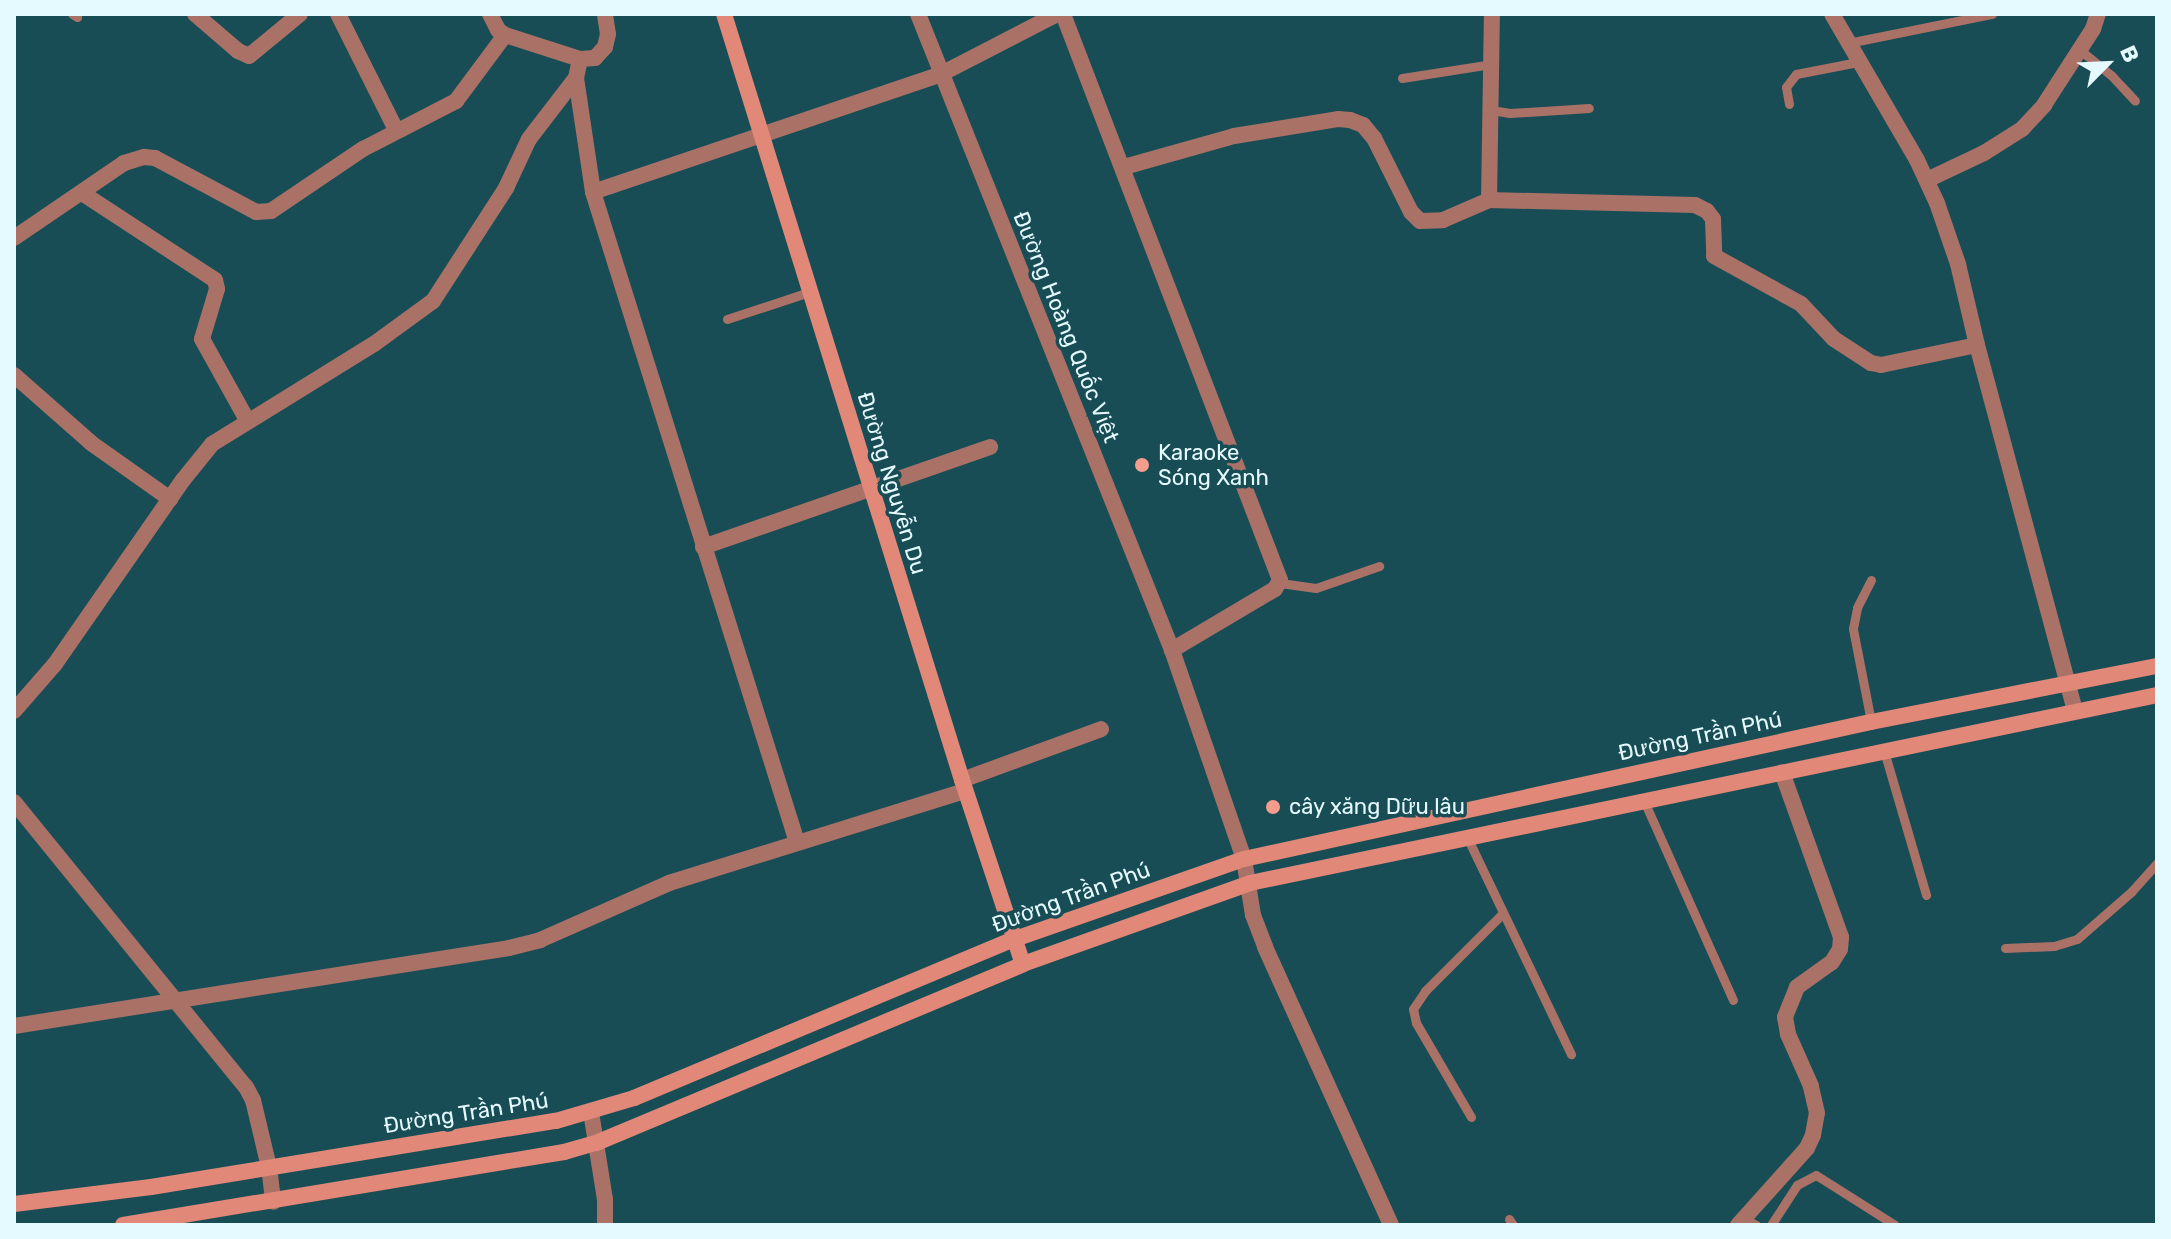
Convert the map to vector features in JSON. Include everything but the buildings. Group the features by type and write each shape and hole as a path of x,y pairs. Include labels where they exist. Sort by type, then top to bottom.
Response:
{"main road":[{"name":"Đường Nguyễn Du","path":"724,14 963,785 1023,964"},
{"name":"Đường Trần Phú","path":"14,1204 556,1121 591,1112 1015,939 1244,859 1871,722 2157,666"},
{"path":"123,1225 564,1152 596,1143 1023,964 1250,883 2157,695"}],"street":[{"path":"195,14 238,51 249,56 300,14"},
{"path":"338,14 396,130"},
{"path":"490,14 498,30 505,35 580,59 595,58 605,47 608,34 605,14"},
{"name":"Đường Hoàng Quốc Việt","path":"918,14 1172,650 1244,859 1253,915 1265,947 1391,1225"},
{"path":"593,192 941,74 1060,14 1124,167 1280,583 1172,650"},
{"path":"1489,200 1492,14"},
{"path":"1832,14 1927,180 1958,264 2075,711"},
{"path":"1927,180 1984,153 2022,129 2044,105 2080,50 2098,14"},
{"path":"14,238 124,163 155,158 256,212 271,211 396,130 456,101 505,35"},
{"path":"580,59 576,78 593,192 797,842"},
{"path":"14,711 55,664 212,444 374,344 433,301 506,188 529,139 576,78"},
{"path":"1124,167 1234,136 1338,119 1363,125 1374,138 1411,212 1420,221 1443,220 1489,200 1695,205 1707,211 1713,219 1714,256 1801,304 1834,339 1871,363 1881,365 1977,345"},
{"path":"82,193 215,280 217,289 202,339 247,420"},
{"path":"14,375 91,443 170,499"},
{"path":"703,547 990,447"},
{"path":"14,1026 509,948 540,940 669,883 963,785 1101,729"},
{"path":"1746,1223 1807,1148 1813,1135 1817,1113 1811,1086 1788,1034 1785,1017 1797,987 1832,962 1840,949 1841,937 1782,772"},
{"path":"14,802 246,1087 253,1100 269,1167 273,1202"},
{"path":"591,1112 605,1199 605,1225"}],"lane":[{"path":"1848,43 1992,14"},
{"path":"2080,50 2111,75 2135,101"},
{"path":"1789,104 1786,87 1796,74 1858,62"},
{"path":"1402,78 1491,64"},
{"path":"1491,110 1524,113 1589,108"},
{"path":"727,319 809,292"},
{"path":"1280,583 1316,588 1379,566"},
{"path":"1871,580 1857,608 1853,629 1871,722"},
{"path":"1884,751 1926,895"},
{"path":"1644,801 1733,1000"},
{"path":"1467,837 1571,1054"},
{"path":"2005,948 2054,946 2077,939 2131,892 2157,863"},
{"path":"1471,1117 1416,1023 1413,1009 1425,991 1503,913"},
{"path":"1771,1225 1797,1185 1816,1175 1895,1225"}],"place":[{"name":"Karaoke Sóng Xanh","path":"1142,465"},
{"name":"cây xăng Dữu lâu","path":"1273,807"}]}
